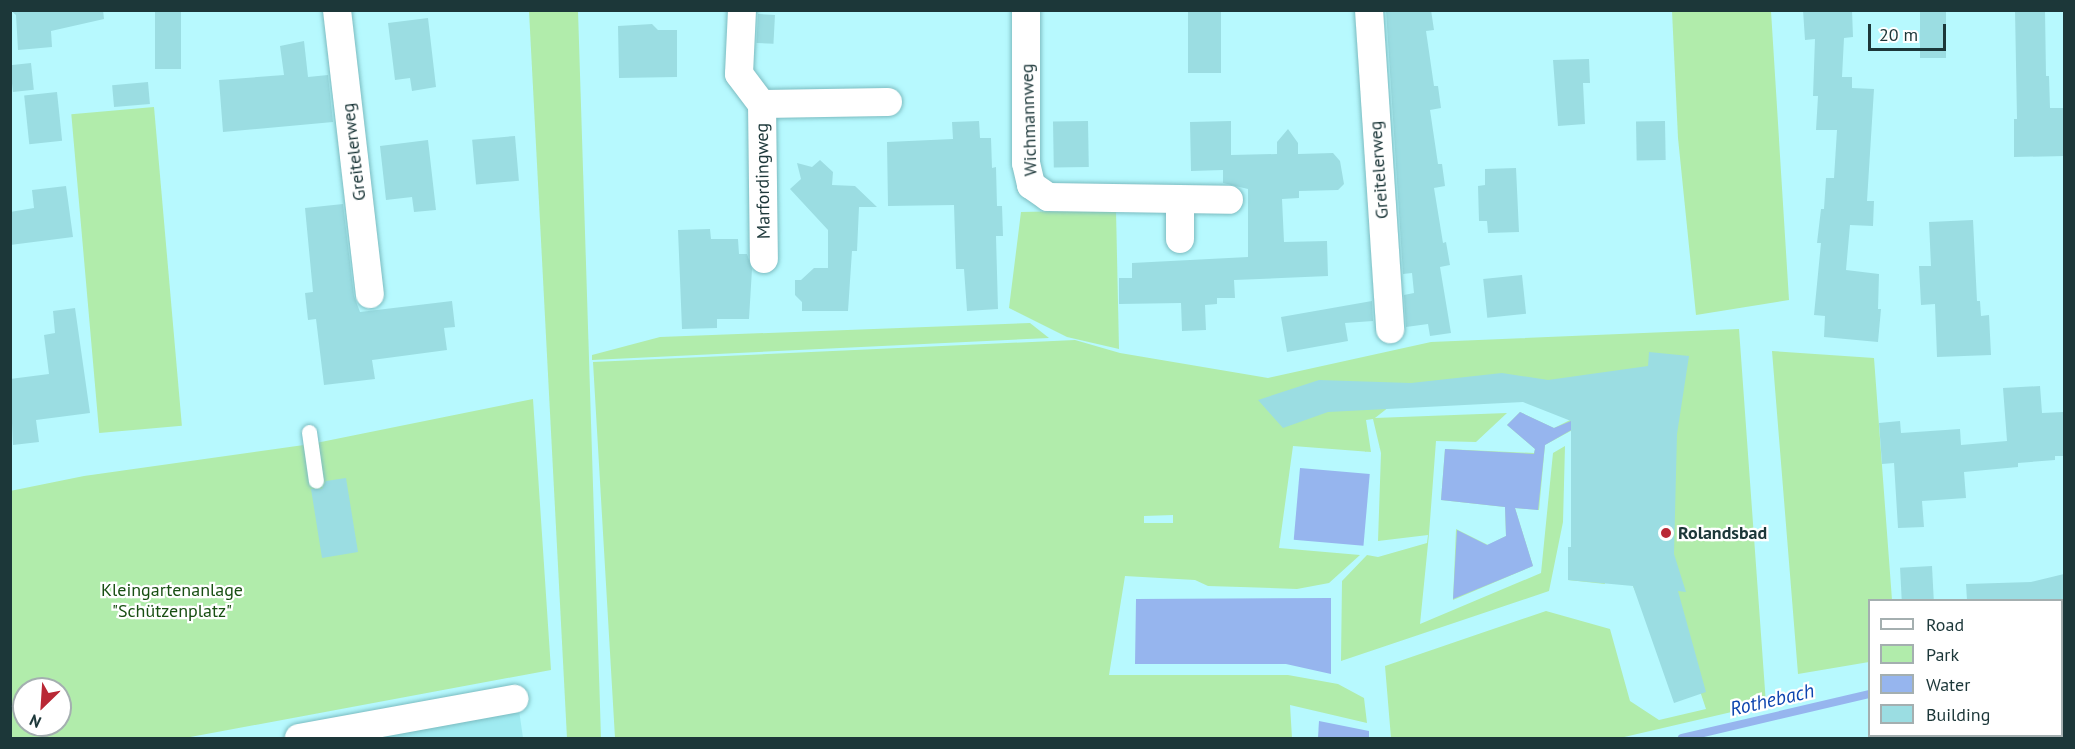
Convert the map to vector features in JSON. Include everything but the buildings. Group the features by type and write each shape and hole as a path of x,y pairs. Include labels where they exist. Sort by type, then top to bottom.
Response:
{"street":[{"name":"Greitelerweg","path":"337,10 370,294"},
{"name":"Marfordingweg","path":"742,10 739,74 762,104 764,259"},
{"name":"Wichmannweg","path":"1026,10 1026,163 1031,185 1048,197 1179,201 1229,200"},
{"name":"Greitelerweg","path":"1369,10 1390,329"},
{"name":"Marfordingweg","path":"762,104 888,102"},
{"path":"1179,201 1180,239"},
{"path":"299,738 514,699"}],"lane":[{"path":"309,432 316,481"}],"shaded area":[{"path":"519,710 523,738 372,738"}],"green space":[{"path":"529,11 578,11 601,738 567,738"},
{"path":"1672,11 1771,11 1789,300 1696,315 1678,138"},
{"path":"154,107 182,426 99,433 71,114"},
{"path":"1116,210 1119,349 1067,337 1009,308 1021,212"},
{"path":"1030,323 1049,338 592,360 592,355 660,337"},
{"path":"1739,329 1766,704 1620,738 1391,738 1385,666 1546,611 1610,629 1630,701 1659,720 1706,709 1700,691 1645,614 1630,579 1604,577 1605,584 1568,580 1568,547 1578,547 1578,427 1545,445 1539,510 1515,508 1533,566 1453,600 1456,529 1488,545 1506,536 1505,507 1441,500 1445,449 1534,453 1535,449 1507,425 1520,412 1554,428 1578,416 1578,391 1394,403 1375,418 1507,413 1476,442 1436,441 1429,534 1420,624 1541,573 1553,453 1565,446 1563,522 1549,591 1341,661 1342,581 1367,555 1378,557 1427,543 1428,535 1378,541 1381,453 1373,419 1366,420 1371,452 1293,446 1279,548 1360,555 1329,583 1297,589 1208,586 1195,580 1125,576 1109,675 1288,675 1338,684 1364,698 1367,723 1290,705 1292,738 615,738 593,362 1075,340 1120,353 1268,378 1431,342","holes":["1173,515 1173,523 1144,523 1144,516"]},
{"path":"1772,351 1874,358 1892,599 1868,599 1868,662 1798,674"},
{"name":"Kleingartenanlage \"Schützenplatz\"","path":"533,399 551,670 185,738 11,738 10,491 84,476 311,444"}],"water":[{"path":"1520,412 1554,428 1571,421 1587,421 1545,445 1538,510 1515,508 1533,566 1453,599 1457,530 1487,545 1506,536 1505,507 1441,500 1445,449 1534,454 1535,449 1507,425"},
{"path":"1300,468 1370,474 1363,546 1294,540"},
{"path":"1331,598 1331,674 1286,664 1135,664 1136,599"},
{"path":"1319,721 1369,731 1369,738 1318,738"}],"waterway":[{"name":"Rothebach","path":"1682,738 1868,694"}],"place":[{"name":"Rolandsbad","path":"1666,533"}]}
